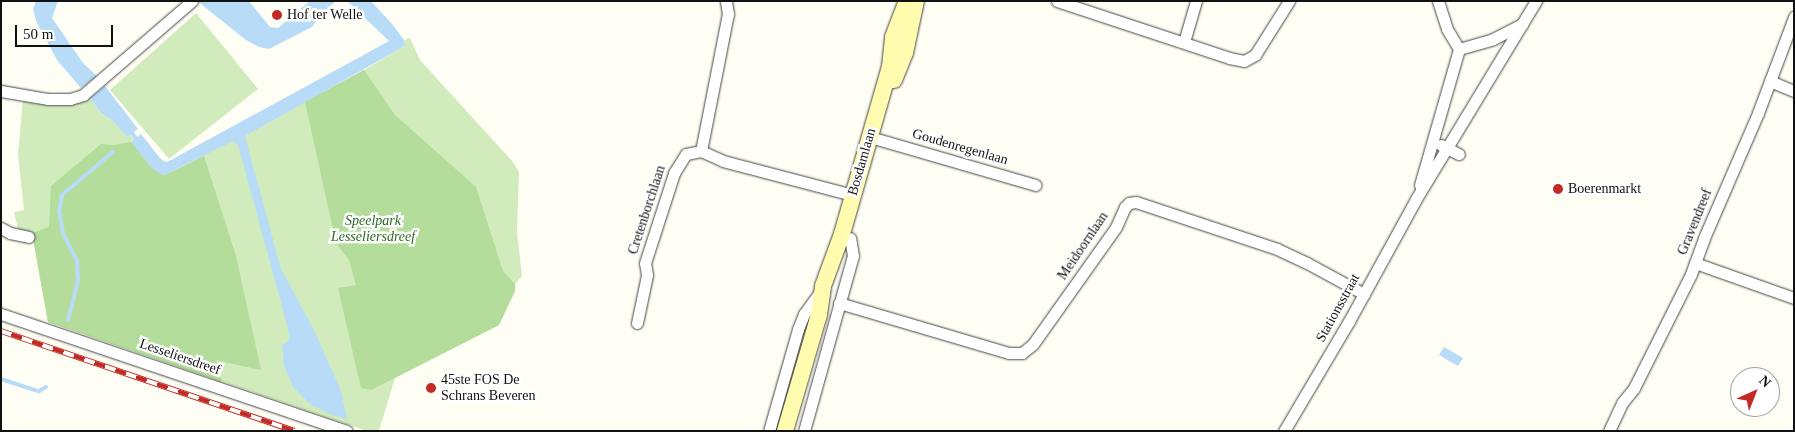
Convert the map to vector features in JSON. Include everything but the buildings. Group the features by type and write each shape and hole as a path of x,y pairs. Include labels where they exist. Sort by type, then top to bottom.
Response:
{"street":[{"path":"1,91 70,99 83,95 192,1"},
{"path":"726,1 728,14 701,151 723,161 853,195"},
{"name":"Bosdamlaan","path":"819,315 832,291 850,238 895,74 907,1"},
{"name":"Bosdamlaan","path":"785,431 819,315 823,286 853,195 890,67 911,18 916,1"},
{"path":"1057,1 1229,58 1244,61 1255,56 1289,1"},
{"path":"1184,42 1196,1"},
{"path":"1438,1 1447,29 1459,49 1493,39 1523,23"},
{"name":"Stationsstraat","path":"1284,431 1364,294 1416,198 1448,149 1536,1"},
{"name":"Gravendreef","path":"1610,431 1622,404 1634,388 1695,263 1770,81 1794,17"},
{"name":"Stationsstraat","path":"1416,198 1459,49"},
{"path":"1770,81 1794,91"},
{"name":"Goudenregenlaan","path":"877,139 1035,185"},
{"path":"1433,141 1459,154"},
{"name":"Cretenborchlaan","path":"637,323 646,275 645,262 674,173 686,154 701,151"},
{"name":"Meidoornlaan","path":"838,303 1009,353 1022,353 1033,344 1116,227 1125,207 1129,203 1136,202 1277,249 1308,263 1364,294"},
{"path":"3,228 10,233 29,237"},
{"name":"Bosdamlaan","path":"804,431 838,303 853,256 850,238"},
{"path":"1695,263 1794,298"},
{"name":"Bosdamlaan","path":"768,431 798,329 804,314 823,286"},
{"name":"Lesseliersdreef","path":"1,314 347,431"}],"green space":[{"path":"196,13 258,89 169,159 110,90"},
{"name":"Speelpark Lesseliersdreef","path":"410,38 420,60 512,161 519,172 517,232 522,276 515,284 515,291 499,325 395,378 379,431 367,431 48,322 32,233 18,229 14,212 24,210 18,154 23,99 90,98 101,113 112,120 127,137 130,135 134,139 131,141 176,170 364,70 405,46 404,40"},
{"path":"364,70 395,115 476,187 503,271 515,284 515,291 499,325 371,390 361,388 338,288 356,285 349,260 336,243 305,102"},
{"path":"131,142 152,168 165,175 204,156 236,256 261,370 216,360 222,382 48,322 32,233 49,227 51,186 101,144 113,145"}],"water":[{"path":"36,1 58,1 52,18 83,63 97,76 81,88 57,60 37,23 33,9"},
{"path":"197,1 249,1 270,27 278,28 310,1 336,1 321,14 312,27 269,49 259,47 246,40"},
{"path":"347,1 371,1 393,25 404,40 405,46 245,136 281,269 314,330 341,391 347,419 332,415 310,404 293,387 284,366 282,345 288,342 290,336 238,145 233,141 165,175 160,174 152,168 131,142 134,139 131,135 127,137 112,120 101,113 90,98 105,86 138,129 134,132 137,137 141,134 160,158 165,162 169,161 389,41"},
{"path":"1444,347 1463,358 1458,366 1439,355"}],"waterway":[{"path":"68,320 78,281 77,261 63,233 59,211 62,195 113,152"},
{"path":"1,379 39,391 46,387"}],"railway":[{"path":"1,331 294,431"}],"place":[{"name":"Hof ter Welle","path":"277,15"},
{"name":"Boerenmarkt","path":"1558,189"},
{"name":"45ste FOS De Schrans Beveren","path":"431,388"}]}
